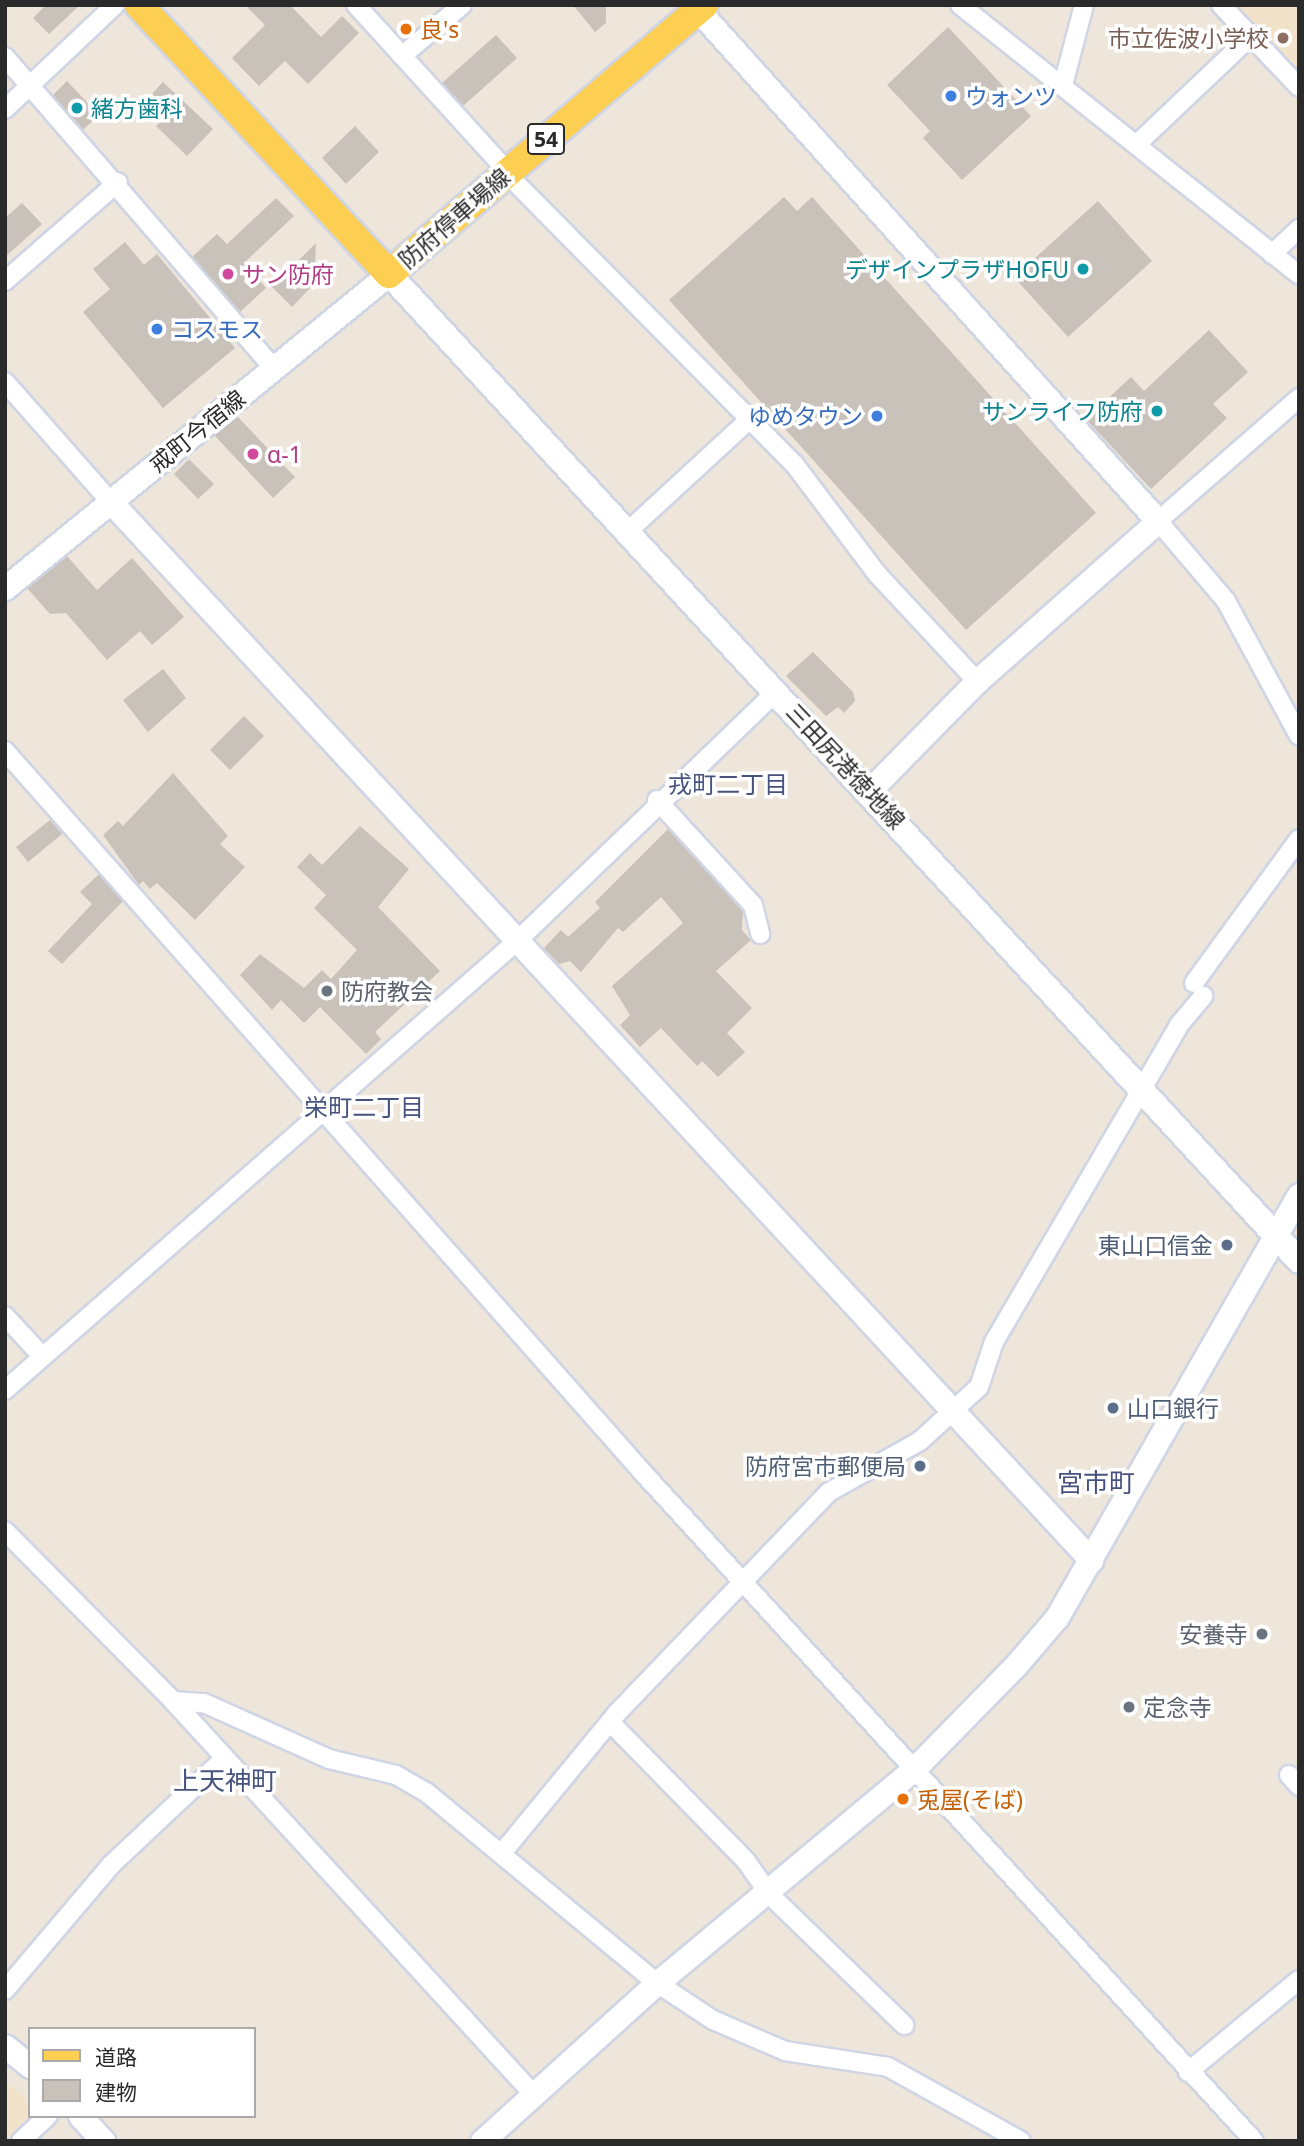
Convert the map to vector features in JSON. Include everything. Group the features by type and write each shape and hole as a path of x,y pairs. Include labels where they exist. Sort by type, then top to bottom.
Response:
{"main road":[{"name":"防府停車場線","path":"139,5 389,274 502,167 701,8"},
{"name":"三田尻港徳地線","path":"389,274 626,533 869,791 1299,1261"}],"street":[{"path":"5,109 115,5"},
{"path":"355,5 502,167 749,420 977,681"},
{"path":"402,56 462,5"},
{"path":"960,5 1299,275"},
{"path":"1063,85 1084,5"},
{"path":"1221,5 1299,87"},
{"path":"701,8 1158,521 1226,601 1299,736"},
{"path":"1136,145 1251,37"},
{"path":"5,57 118,182 274,369"},
{"path":"5,281 118,182"},
{"path":"1272,254 1299,229"},
{"name":"戒町今宿線","path":"5,588 389,274"},
{"path":"5,382 110,501 516,942 1090,1560"},
{"path":"869,791 977,681 1299,398"},
{"path":"626,533 749,420"},
{"path":"5,1390 41,1355 323,1107 516,942 657,800 776,692"},
{"path":"5,751 914,1769 1188,2072 1254,2141"},
{"path":"657,800 753,905 760,934"},
{"path":"502,1853 610,1722 744,1578 829,1492 920,1441 979,1387 994,1342 1198,989 1299,839"},
{"path":"482,2141 657,1983 914,1769 1041,1636 1090,1560 1299,1195"},
{"path":"5,1316 41,1355"},
{"path":"5,1531 173,1701 534,2095"},
{"path":"173,1701 204,1703 329,1759 396,1775 502,1853 657,1983 755,2040 888,2067 1021,2141"},
{"path":"610,1722 747,1861 768,1893 904,2025"},
{"path":"5,1990 111,1865 225,1758"},
{"path":"1188,2072 1299,1980"},
{"path":"5,2046 28,2064"},
{"path":"21,2141 46,2118"},
{"path":"82,2118 103,2141"}],"shaded area":[{"name":"市立佐波小学校","path":"1235,5 1299,5 1299,72"},
{"path":"5,2081 28,2101 28,2118 36,2118 16,2141 5,2141"}],"building":[{"path":"46,5 80,5 49,34 33,18"},
{"path":"245,5 290,5 321,37 342,16 359,33 308,84 285,61 259,86 232,58 265,25"},
{"path":"573,5 606,5 606,23 595,32"},
{"path":"948,27 1031,116 962,180 923,138 930,131 887,85"},
{"path":"496,35 517,58 463,106 442,83"},
{"name":"緒方歯科","path":"67,81 99,115 83,130 53,95"},
{"path":"163,82 213,129 187,156 156,126 168,114 150,96"},
{"path":"355,126 379,152 346,184 322,158"},
{"path":"784,197 797,211 812,197 1096,513 966,630 669,300"},
{"path":"276,198 294,216 244,263 266,288 240,312 192,257 217,234 227,244"},
{"name":"デザインプラザHOFU","path":"1098,201 1152,261 1068,337 1014,277"},
{"path":"22,203 42,224 5,257 5,218"},
{"path":"125,242 144,265 157,254 235,348 163,408 83,312 110,289 93,269"},
{"path":"316,243 314,284 292,307 272,287"},
{"name":"サンライフ防府","path":"1209,330 1248,372 1213,404 1227,418 1151,489 1086,419 1131,377 1144,391"},
{"path":"237,416 295,477 273,498 214,435"},
{"path":"189,459 214,484 198,499 174,474"},
{"path":"67,556 97,590 132,558 184,617 152,645 140,631 107,660 66,613 50,614 27,588"},
{"path":"813,652 853,692 855,701 844,713 838,707 826,716 786,676"},
{"path":"163,669 186,698 148,732 123,700"},
{"path":"244,716 264,736 230,770 210,750"},
{"path":"173,773 228,836 220,844 245,867 195,920 157,883 150,889 143,881 139,885 103,835 118,821 123,826"},
{"path":"50,820 62,834 28,862 16,847"},
{"path":"360,826 409,869 378,907 440,971 375,1032 381,1039 366,1054 320,1007 304,1023 281,1000 272,1010 240,975 260,954 304,988 322,970 331,979 357,950 314,908 326,895 297,867 310,853 322,865"},
{"path":"668,829 743,911 742,930 751,940 716,971 752,1008 727,1033 745,1052 718,1077 702,1061 697,1066 661,1028 640,1047 620,1025 630,1015 612,986 683,923 661,897 623,932 618,928 581,972 570,961 559,964 544,948 561,930 568,937 600,908 595,902"},
{"path":"99,874 123,901 62,964 48,951 92,904 80,892"}],"place":[{"name":"良's","path":"406,29"},
{"name":"市立佐波小学校","path":"1283,38"},
{"name":"ウォンツ","path":"951,96"},
{"name":"緒方歯科","path":"77,108"},
{"name":"デザインプラザHOFU","path":"1083,269"},
{"name":"サン防府","path":"228,274"},
{"name":"コスモス","path":"157,329"},
{"name":"サンライフ防府","path":"1157,411"},
{"name":"ゆめタウン","path":"877,416"},
{"name":"α-1","path":"253,454"},
{"name":"防府教会","path":"327,991"},
{"name":"東山口信金","path":"1227,1245"},
{"name":"山口銀行","path":"1113,1408"},
{"name":"防府宮市郵便局","path":"920,1466"},
{"name":"安養寺","path":"1262,1634"},
{"name":"定念寺","path":"1129,1707"},
{"name":"兎屋(そば)","path":"903,1799"}],"district":[{"name":"戎町二丁目","path":"728,784"},
{"name":"栄町二丁目","path":"364,1107"},
{"name":"宮市町","path":"1096,1483"},
{"name":"上天神町","path":"225,1781"}]}
